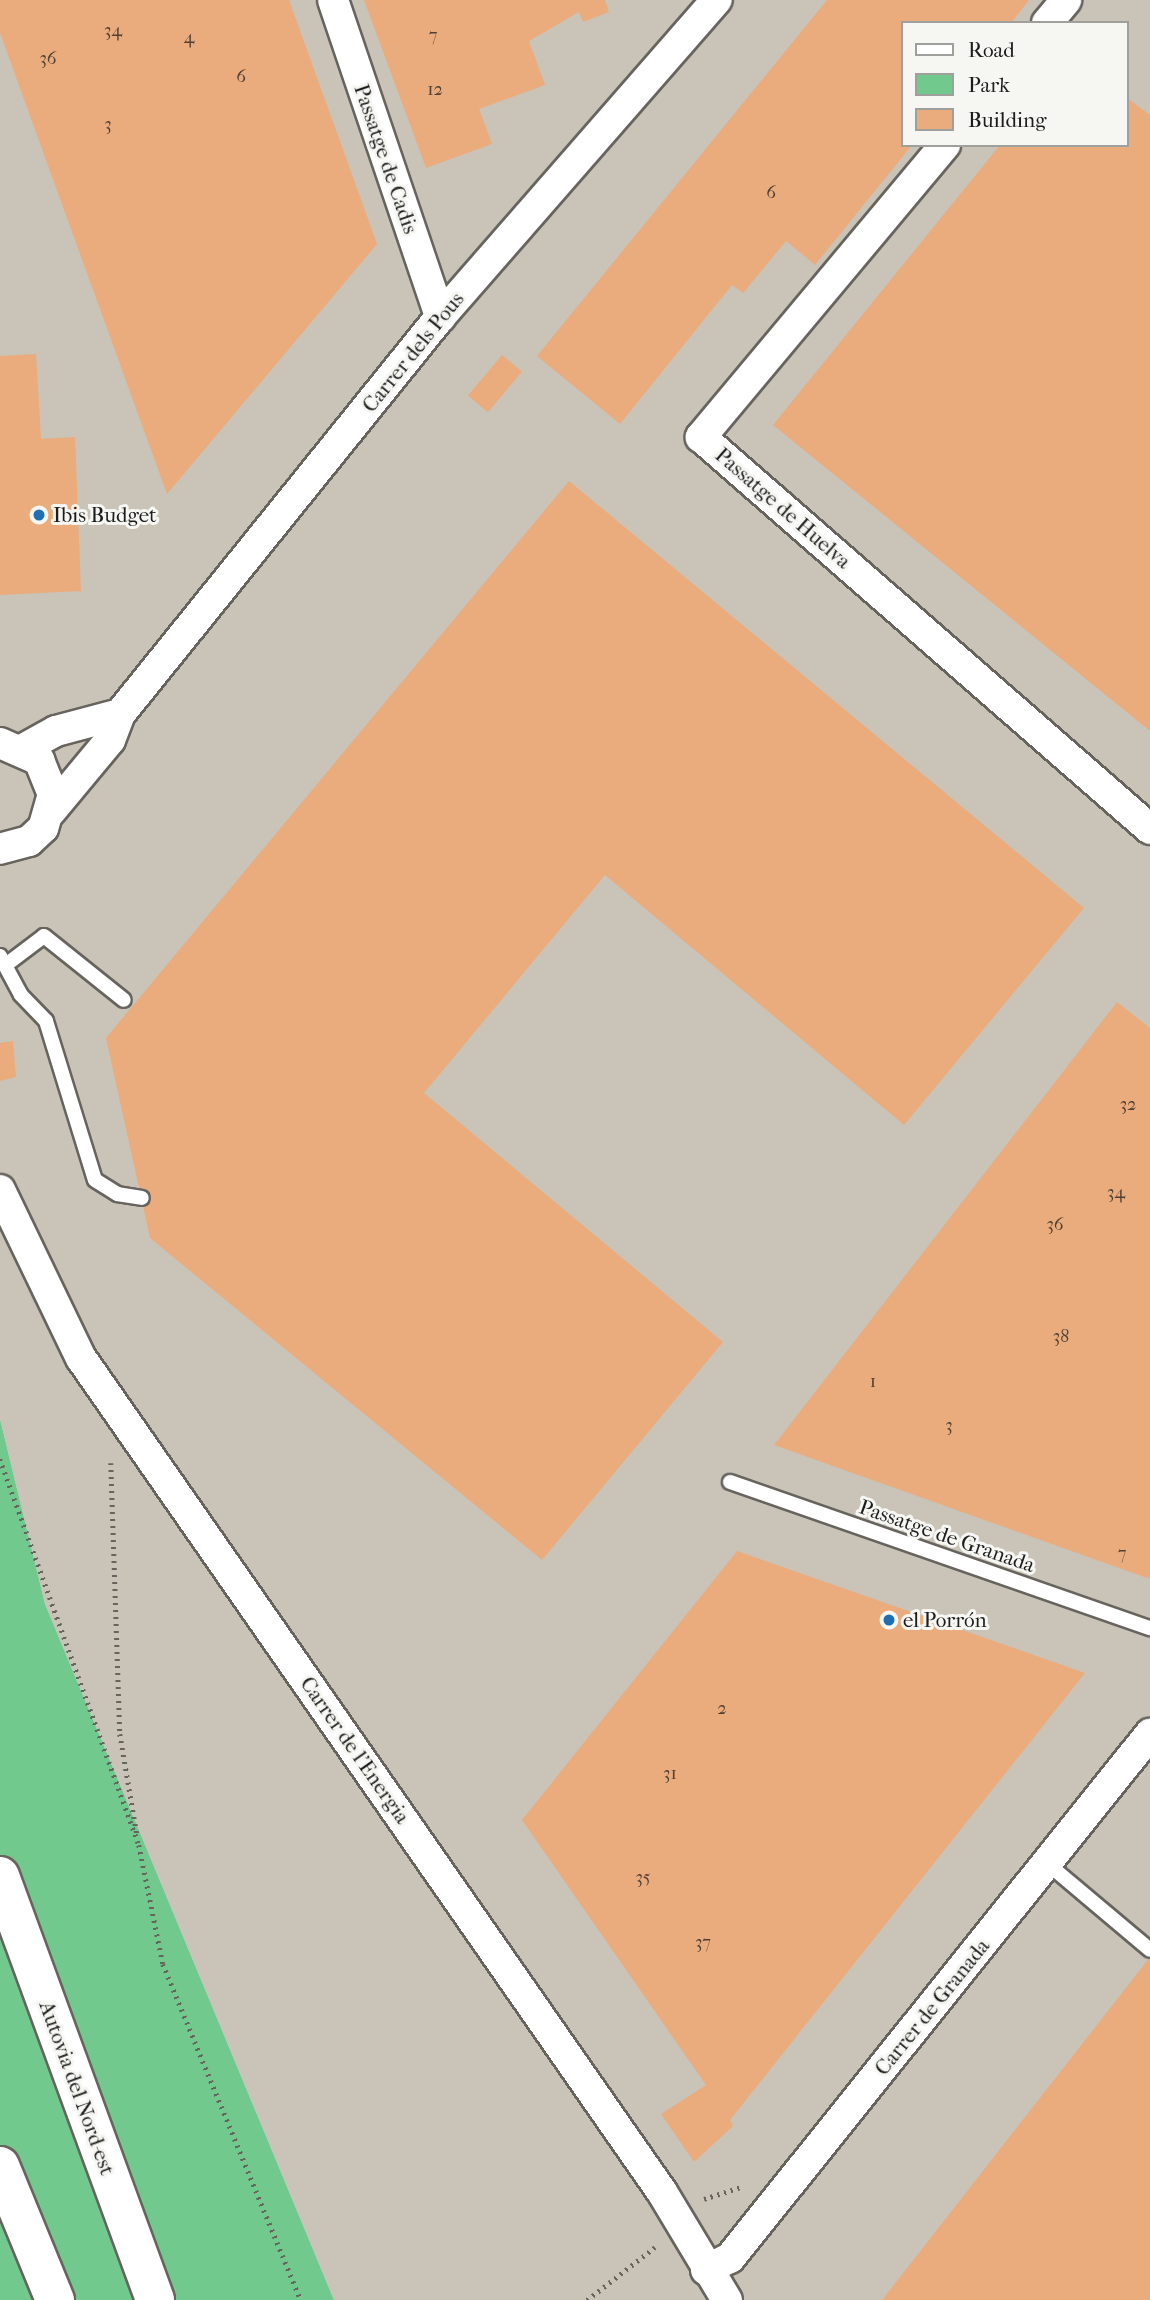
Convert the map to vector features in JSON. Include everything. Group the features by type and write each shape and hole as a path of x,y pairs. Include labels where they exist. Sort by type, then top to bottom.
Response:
{"highway":[{"name":"Autovia del Nord-est","path":"0,1875 155,2300"},
{"path":"0,2166 55,2300"}],"street":[{"name":"Passatge de Cadis","path":"332,0 440,317"},
{"name":"Carrer dels Pous","path":"51,811 110,740 120,714 440,317 717,0"},
{"path":"1049,21 1066,0"},
{"name":"Passatge de Huelva","path":"943,147 701,437 1150,829"},
{"path":"12,746 120,714"},
{"path":"0,849 29,841 51,811 49,775 12,746"},
{"name":"Carrer de l'Energia","path":"0,1190 75,1346 682,2221 706,2270 727,2300"},
{"name":"Carrer de Granada","path":"706,2270 730,2258 1150,1734"}],"lane":[{"path":"124,1000 44,936 4,960 21,995 46,1021 95,1180 117,1194 142,1198"},
{"name":"Passatge de Granada","path":"730,1482 1150,1629"},
{"path":"1048,1864 1150,1950"}],"path":[{"path":"111,1399 119,1721 139,1845 163,1964 301,2300"},
{"path":"0,1459 139,1845"},
{"path":"587,2300 682,2221"}],"shaded area":[{"path":"0,0 1150,0 1150,2300 334,2300 45,1604 0,1419"}],"green space":[{"path":"0,1419 45,1604 334,2300 0,2300"}],"building":[{"path":"0,0 289,0 377,244 167,494 0,33"},
{"path":"364,0 605,0 609,12 583,22 579,12 529,41 545,85 479,109 492,144 426,168"},
{"path":"827,0 1029,0 1013,21 902,21 902,147 910,147 815,265 786,241 743,293 732,285 620,424 537,356"},
{"path":"1129,99 1150,115 1150,731 773,425 998,147 1129,147"},
{"name":"Ibis Budget","path":"36,354 41,439 75,437 81,591 0,595 0,356"},
{"path":"502,355 522,372 488,412 468,396"},
{"path":"569,481 1084,908 904,1125 605,875 424,1093 723,1342 542,1560 150,1238 106,1038"},
{"path":"1117,1002 1150,1028 1150,1579 774,1445"},
{"path":"13,1041 16,1077 0,1081 0,1043"},
{"path":"737,1551 1085,1673 730,2120 733,2126 694,2162 661,2114 706,2085 522,1820"},
{"path":"1150,1957 1150,2300 882,2300 929,2240"}],"place":[{"name":"Ibis Budget","path":"39,515"},
{"name":"el Porrón","path":"889,1620"}]}
